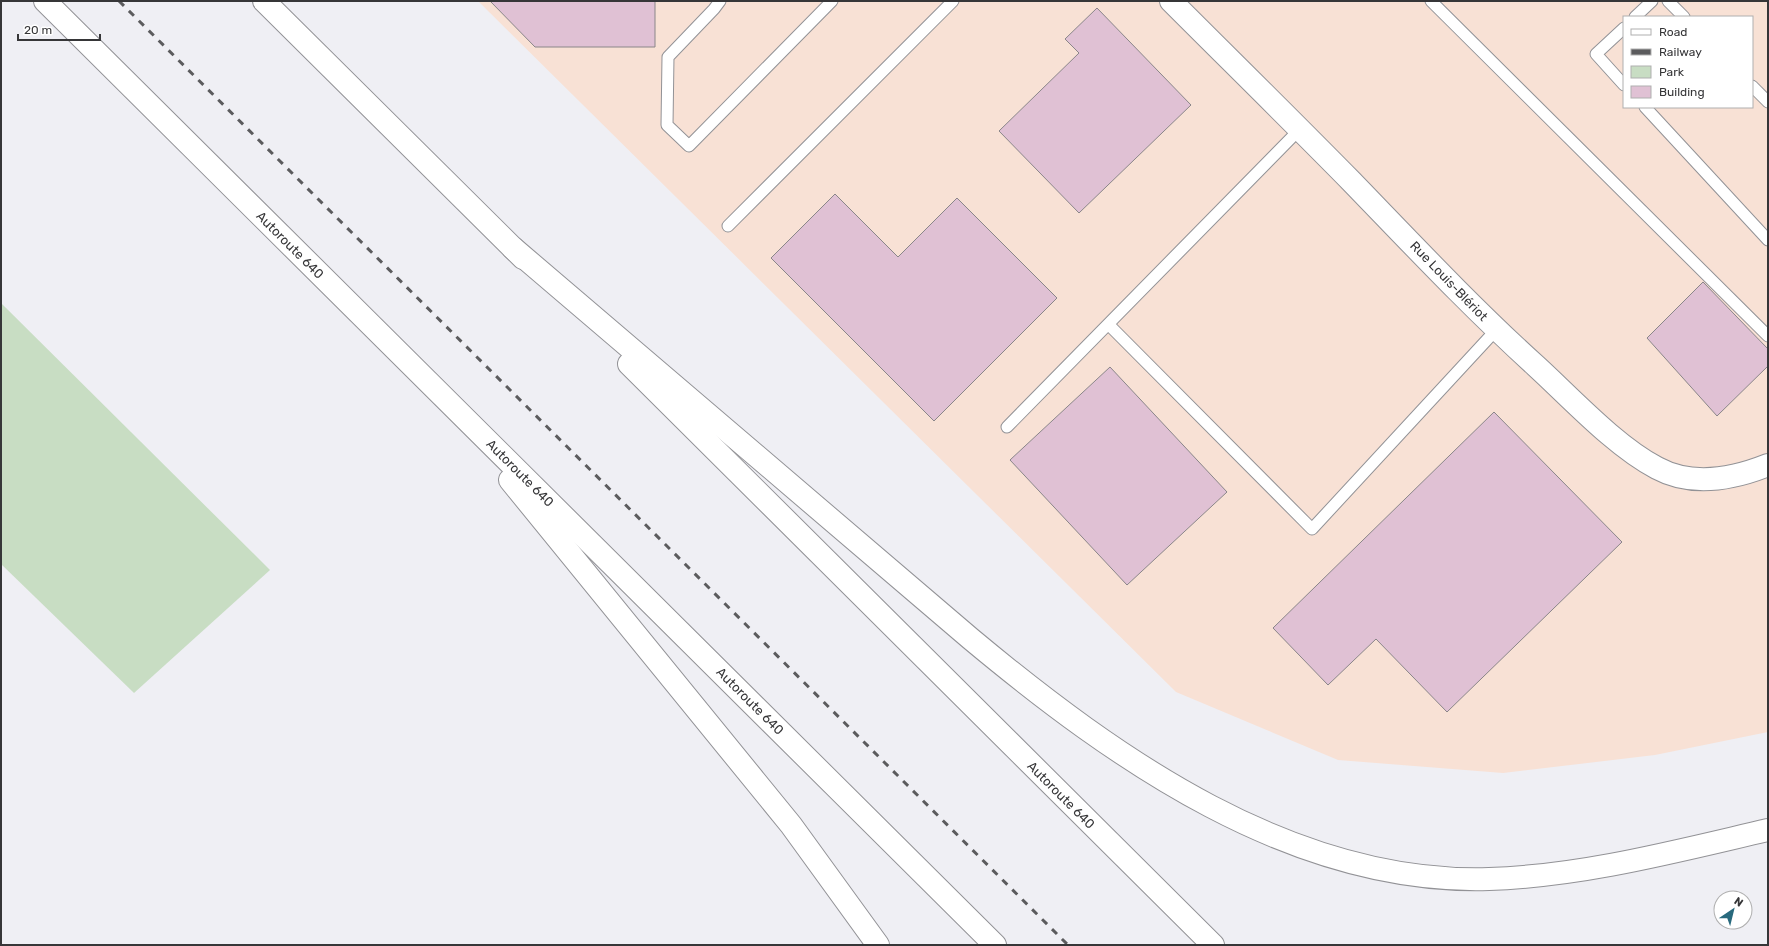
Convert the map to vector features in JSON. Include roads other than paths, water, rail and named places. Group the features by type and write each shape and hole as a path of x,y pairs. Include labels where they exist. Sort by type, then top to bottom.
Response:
{"main road":[{"name":"Autoroute 640","path":"44,1 995,945"},
{"name":"Autoroute 640","path":"264,1 1213,945"},
{"name":"Rue Louis-Blériot","path":"1171,1 1300,129 1496,330 1618,441 1657,468 1672,474 1692,478 1716,480 1768,466"},
{"path":"513,248 971,638 1044,698 1079,724 1147,770 1176,788 1236,818 1302,846 1365,867 1420,876 1488,879 1526,877 1591,867 1768,830"},
{"path":"440,394 791,825 878,945"}],"lane":[{"path":"720,1 668,57 667,125 689,146 832,1"},
{"path":"728,226 953,1"},
{"path":"1431,1 1768,336"},
{"path":"1636,16 1652,1"},
{"path":"1668,1 1683,16"},
{"path":"1623,29 1596,54 1623,84"},
{"path":"1753,87 1768,102"},
{"path":"1646,108 1768,240"},
{"path":"1007,427 1109,325 1300,129"},
{"path":"1109,325 1312,530 1496,330"}],"railway":[{"path":"119,1 1068,945"}]}
